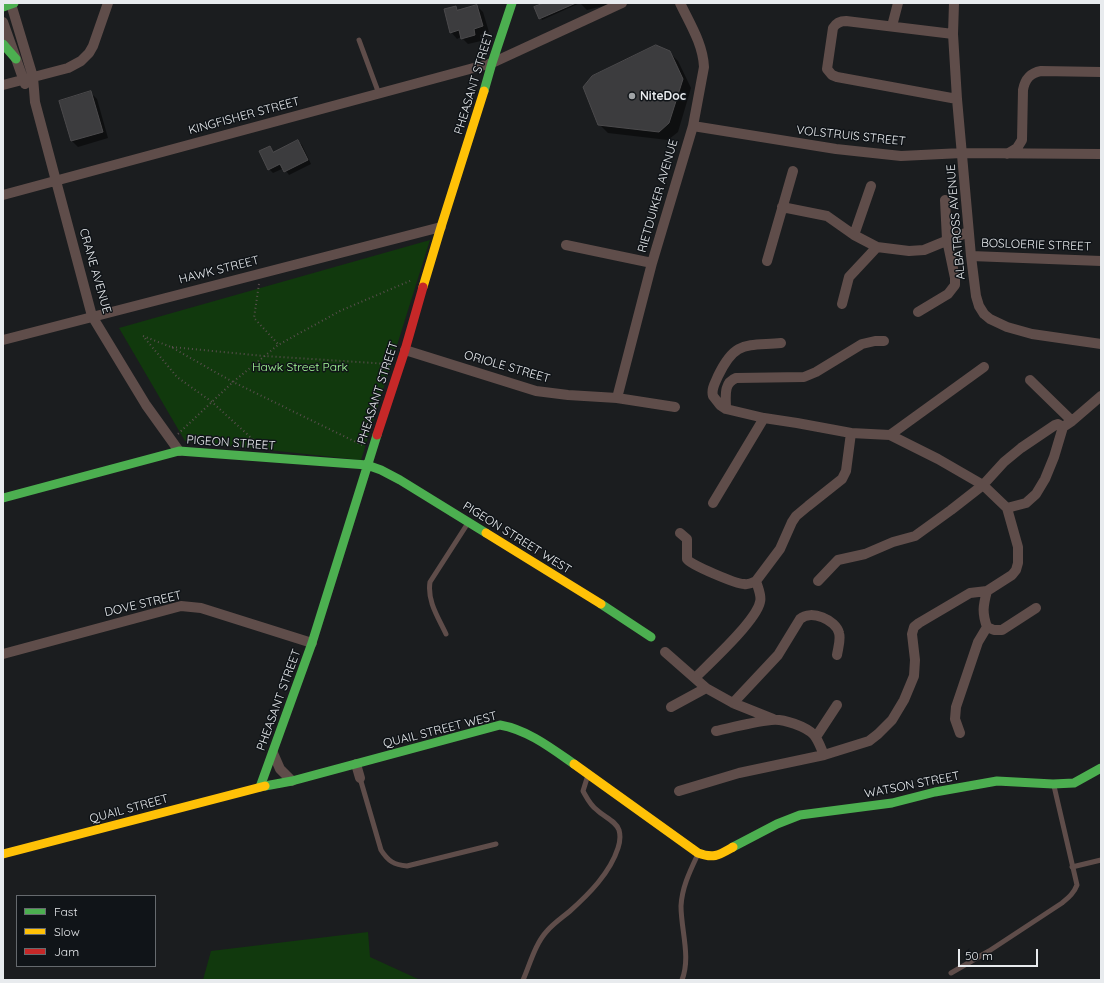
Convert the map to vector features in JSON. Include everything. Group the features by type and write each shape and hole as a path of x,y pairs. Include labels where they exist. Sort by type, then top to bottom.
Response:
{"street":[{"path":"3,85 76,65 86,57 93,46 108,3"},
{"name":"PHEASANT STREET","path":"260,787 312,643 367,465 405,350 441,226 512,3"},
{"name":"KINGFISHER STREET","path":"3,195 492,63 622,3"},
{"name":"RIETDUIKER AVENUE","path":"616,398 652,263 693,126 704,67 704,59 698,39 680,3"},
{"path":"892,26 898,3"},
{"name":"ALBATROSS AVENUE","path":"954,3 953,34 957,99 968,232 976,296 979,306 984,314 990,319 1007,327 1032,334 1101,344"},
{"name":"CRANE AVENUE","path":"10,4 28,78 92,316 146,405 179,451"},
{"path":"953,34 846,21 837,23 832,32 828,72 837,77 957,99"},
{"name":"CRANE AVENUE","path":"3,22 16,59 28,78"},
{"path":"3,44 16,59"},
{"path":"1007,154 1016,148 1022,140 1024,82 1032,74 1041,71 1101,72"},
{"name":"VOLSTRUIS STREET","path":"693,126 836,150 901,156 962,153 1101,154"},
{"path":"767,261 793,171"},
{"path":"854,235 871,186"},
{"path":"918,312 948,294 955,285 955,278 947,240 945,200"},
{"path":"782,207 828,216 854,235 877,247 899,250 924,250 968,232"},
{"name":"HAWK STREET","path":"3,340 441,226"},
{"path":"566,245 652,263"},
{"path":"842,304 849,277 877,247"},
{"name":"BOSLOERIE STREET","path":"971,256 1101,261"},
{"path":"726,409 726,388 730,381 736,378 804,377 816,372 862,344 875,341 884,341"},
{"path":"679,791 739,773 824,755 869,740 878,734 892,720 904,700 914,676 915,660 912,634 914,627 970,593 987,591 1012,574 1016,570 1018,563 1018,547 1007,508 983,484 938,459 890,435 851,433 764,418 726,409 717,403 712,394 714,385 720,371 735,350 746,346 781,343"},
{"name":"ORIOLE STREET","path":"405,350 536,391 616,398 675,406"},
{"path":"890,435 984,367"},
{"path":"1030,380 1072,421"},
{"path":"1007,508 1026,503 1036,494 1045,479 1054,457 1063,427 1101,396"},
{"path":"713,504 764,418"},
{"path":"818,581 838,560 865,554 894,542 915,536 951,510 983,484 1004,462 1034,439 1055,425 1058,424 1063,427"},
{"path":"680,534 687,539 687,559 694,566 740,584 750,584 756,581 780,549 796,516 842,480 846,471 851,433"},
{"name":"PIGEON STREET","path":"3,498 179,451 367,465"},
{"name":"PIGEON STREET WEST","path":"367,465 381,470 400,480 611,610 651,637"},
{"path":"695,678 745,627 754,615 761,598 756,581"},
{"path":"960,733 955,719 956,707 978,642 987,627 983,611 987,591"},
{"name":"DOVE STREET","path":"3,654 181,606 201,608 312,643"},
{"path":"987,627 994,630 1002,630 1036,608"},
{"path":"733,703 778,655 800,619 805,615 818,616 836,627 840,636 837,655"},
{"path":"665,652 706,688 733,703 773,719 806,728 816,737 824,755"},
{"path":"671,707 706,688"},
{"path":"816,737 837,705"},
{"path":"716,731 773,719"},
{"name":"QUAIL STREET WEST","path":"260,787 292,781 500,726 508,726 530,735 589,772 698,853 709,857"},
{"path":"272,753 280,769 292,781"},
{"path":"356,764 360,778"},
{"name":"WATSON STREET","path":"709,857 721,854 777,824 800,815 892,803 936,792 997,781 1053,784 1074,783 1101,768"},
{"name":"QUAIL STREET","path":"3,854 260,787"}],"lane":[{"path":"359,40 379,94"},
{"path":"446,634 430,600 430,582 468,522"},
{"path":"523,980 537,947 547,930 582,899 605,874 619,845 620,831 616,824 596,810 582,791 589,772"},
{"path":"360,778 381,850 386,858 391,862 398,865 407,866 496,844"},
{"path":"951,973 989,951 1070,896 1074,891 1077,885 1053,784"},
{"path":"682,980 684,975 685,957 681,908 682,893 698,853"},
{"path":"1072,867 1101,860"}],"path":[{"path":"260,273 254,318 278,345"},
{"path":"172,441 233,382 278,345 340,311 427,274"},
{"path":"274,458 212,402 177,377 143,336 171,347 233,382 372,450"},
{"path":"171,347 264,356 400,365"}],"green space":[{"name":"Hawk Street Park","path":"430,240 361,460 185,441 119,328"},
{"path":"368,932 370,957 418,979 458,980 203,980 211,951"}],"building":[{"path":"544,3 576,3 539,19 534,7"},
{"path":"477,5 483,26 474,29 475,35 461,39 459,30 450,33 444,9 456,6 457,10"},
{"name":"NiteDoc","path":"656,45 670,51 683,79 669,123 659,132 598,125 583,87 592,76"},
{"path":"91,91 103,132 71,141 59,101"},
{"path":"298,140 308,160 284,172 280,164 268,170 259,151 270,146 273,152"}],"traffic: fast":[{"path":"3,7 14,3"},
{"path":"484,91 512,3"},
{"path":"3,44 16,59"},
{"path":"260,787 312,643 377,435"},
{"path":"3,498 179,451 367,465 381,470 400,480 486,533"},
{"path":"601,604 651,637"},
{"path":"265,786 292,781 500,725 510,727 530,735 574,764"},
{"path":"733,847 777,824 800,815 892,803 935,792 997,781 1053,784 1074,783 1101,768"}],"traffic: slow":[{"path":"423,287 484,91"},
{"path":"486,533 601,604"},
{"path":"574,764 698,853 712,856 733,847"},
{"path":"3,854 265,786"}],"traffic: jam":[{"path":"377,435 405,350 423,287"}],"place":[{"name":"NiteDoc","path":"632,96"}]}
